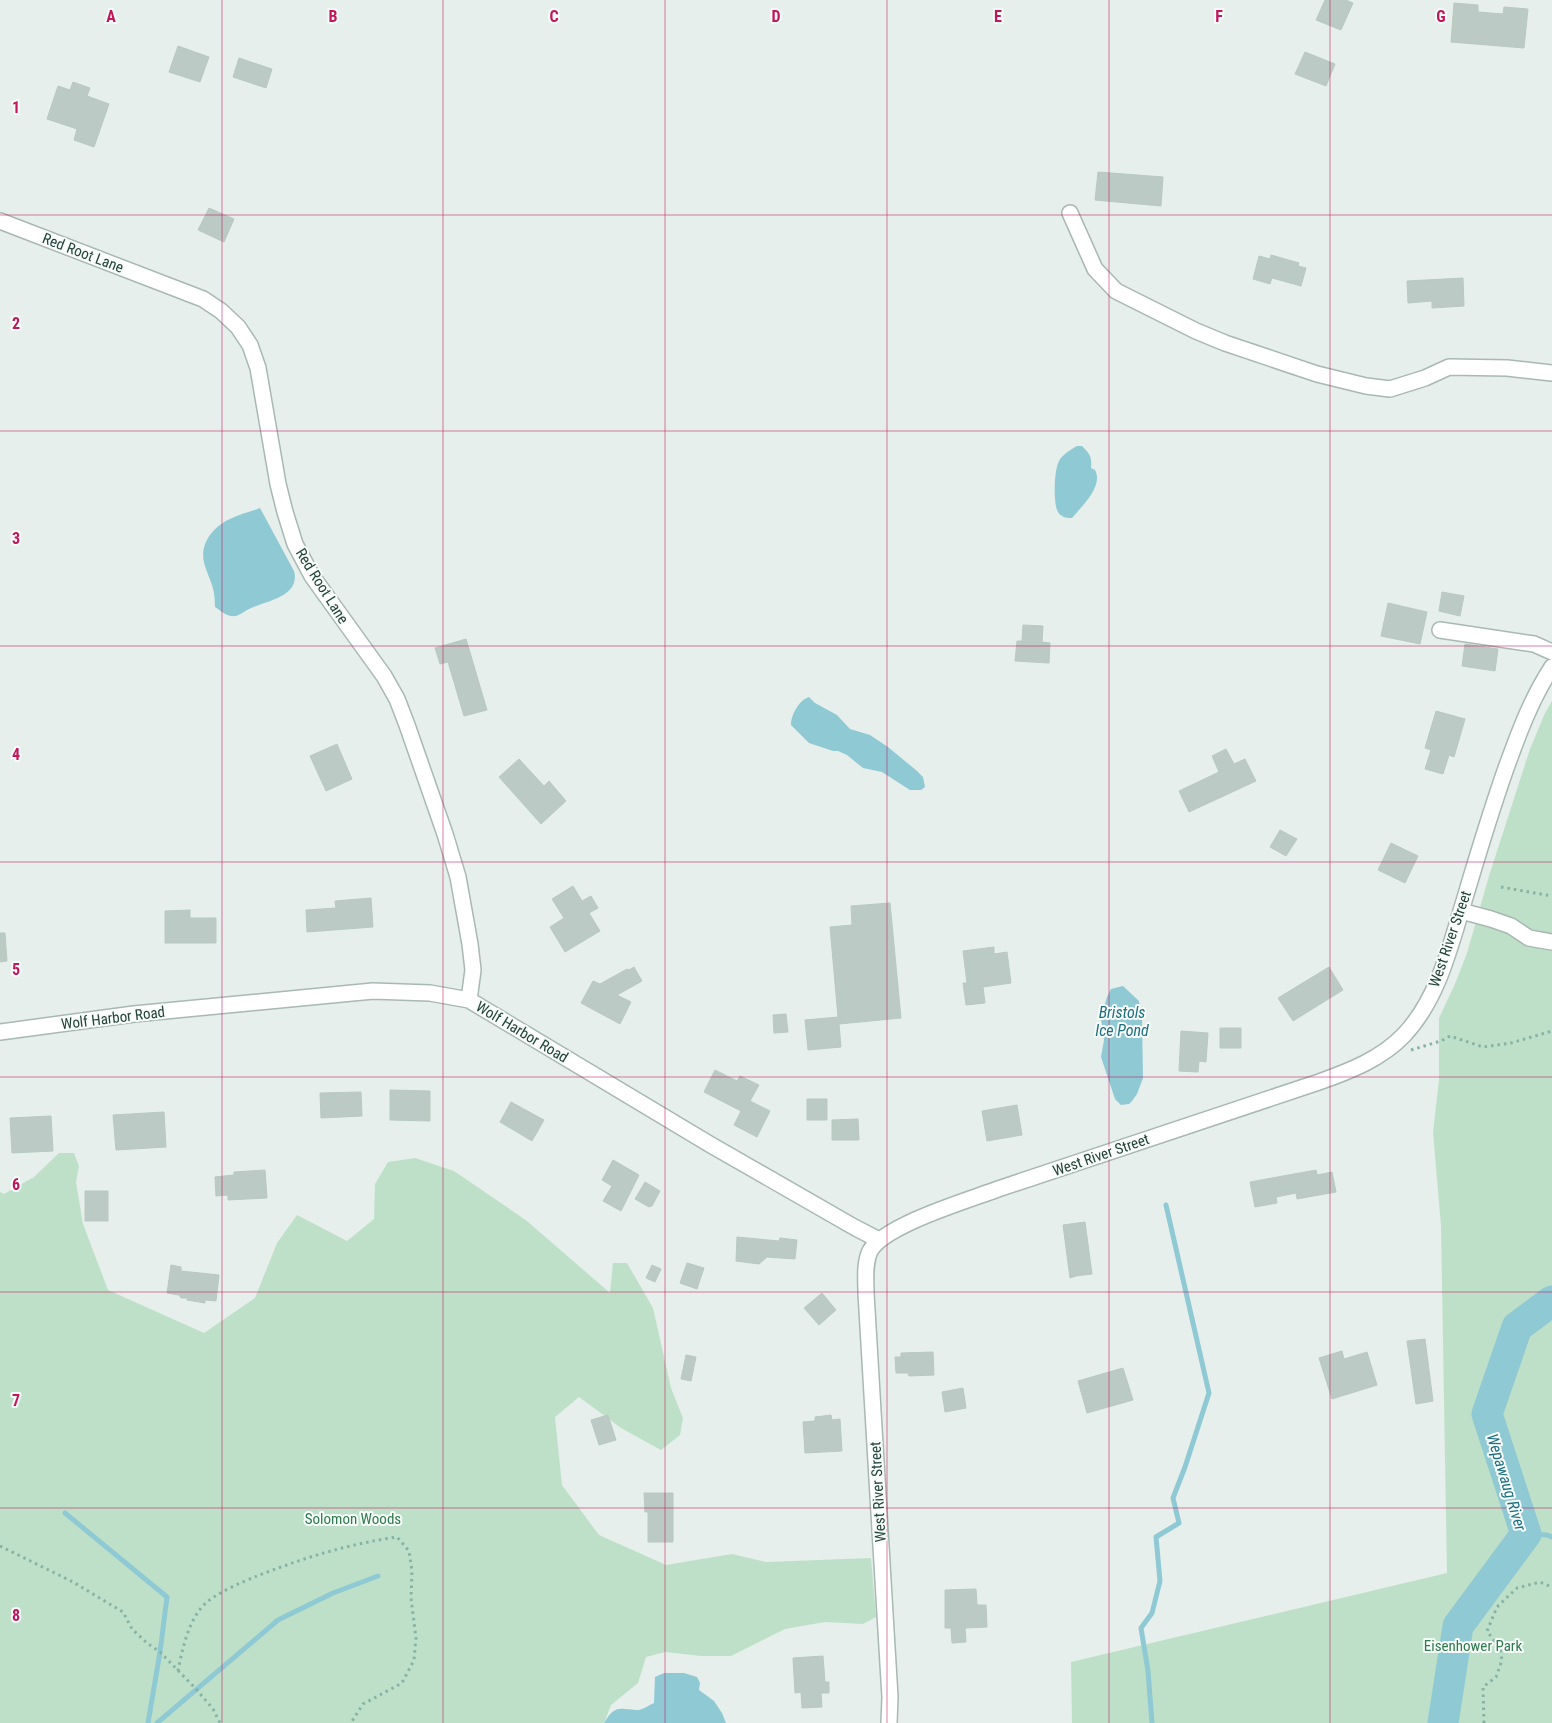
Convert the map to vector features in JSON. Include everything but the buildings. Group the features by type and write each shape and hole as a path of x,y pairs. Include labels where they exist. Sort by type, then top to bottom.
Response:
{"street":[{"path":"1070,213 1095,269 1116,291 1196,331 1225,343 1308,371 1366,386 1390,389 1425,378 1450,367 1507,368 1552,373"},
{"name":"Red Root Lane","path":"0,221 203,299 221,311 238,327 250,344 258,368 278,484 295,544 312,576 384,676 396,699 445,834 458,877 470,944 472,970 469,1000"},
{"path":"1440,630 1534,644 1552,652"},
{"name":"West River Street","path":"890,1723 866,1294 866,1274 868,1257 871,1251 879,1240 890,1232 928,1215 998,1189 1352,1070 1375,1058 1404,1035 1427,1005 1461,912 1515,742 1539,687 1552,667"},
{"path":"1461,912 1511,926 1529,938 1552,942"},
{"name":"Wolf Harbor Road","path":"0,1032 134,1014 373,991 430,993 469,1000 710,1145 879,1240"}],"path":[{"path":"1501,887 1552,896"},
{"path":"1404,1052 1441,1041 1450,1036 1483,1047 1511,1043 1552,1031"},
{"path":"178,1672 182,1649 190,1625 206,1602 238,1584 294,1561 361,1542 396,1537 408,1551 412,1571 411,1598 416,1638 414,1660 402,1682 362,1704 351,1723"},
{"path":"0,1546 73,1582 123,1612 132,1629 160,1652 212,1710 220,1723"},
{"path":"1484,1723 1483,1687 1496,1677 1502,1660 1500,1649 1487,1631 1497,1607 1517,1588 1540,1582 1552,1586"}],"green space":[{"name":"Eisenhower Park","path":"1552,701 1552,1723 1072,1723 1071,1662 1447,1573 1441,1226 1433,1132 1439,1080 1439,1018 1467,953 1489,876 1530,749"},
{"name":"Solomon Woods","path":"59,1153 74,1153 79,1166 76,1182 83,1224 108,1290 204,1333 255,1298 277,1243 297,1215 347,1241 374,1219 375,1184 388,1162 415,1158 454,1171 527,1221 610,1293 613,1263 627,1263 653,1308 671,1388 683,1418 680,1435 661,1450 621,1428 579,1397 555,1417 562,1485 599,1535 666,1565 732,1554 766,1562 871,1558 876,1617 863,1624 825,1622 785,1629 731,1656 701,1656 665,1652 646,1657 638,1683 611,1705 604,1723 0,1723 0,1192 4,1194 34,1177"}],"water":[{"path":"1077,446 1082,446 1087,451 1090,456 1091,468 1095,470 1097,476 1094,489 1086,502 1072,518 1068,518 1061,515 1056,508 1055,479 1060,459"},
{"path":"260,508 294,571 295,580 292,587 280,597 238,615 230,616 215,607 213,590 203,559 203,551 212,532 223,522"},
{"path":"809,697 815,703 837,715 850,729 870,735 888,747 923,777 925,787 921,790 910,790 882,772 863,768 847,755 809,743 791,725 796,708"},
{"name":"Bristols Ice Pond","path":"1123,986 1139,1001 1142,1019 1143,1078 1132,1101 1129,1104 1121,1105 1115,1099 1101,1057 1104,1040 1101,1018 1111,989"},
{"path":"664,1673 684,1673 697,1677 700,1683 699,1690 714,1701 726,1723 604,1723 615,1710 639,1710 654,1703 655,1677"}],"waterway":[{"path":"1152,1723 1148,1671 1141,1628 1152,1613 1160,1581 1156,1537 1179,1523 1173,1498 1209,1393 1166,1205"},
{"name":"Wepawaug River","path":"1443,1723 1458,1626 1526,1534 1487,1414 1517,1327 1552,1301"},
{"path":"65,1513 167,1597 148,1723"},
{"path":"1526,1534 1552,1537"},
{"path":"157,1723 278,1620 333,1593 378,1576"}]}
